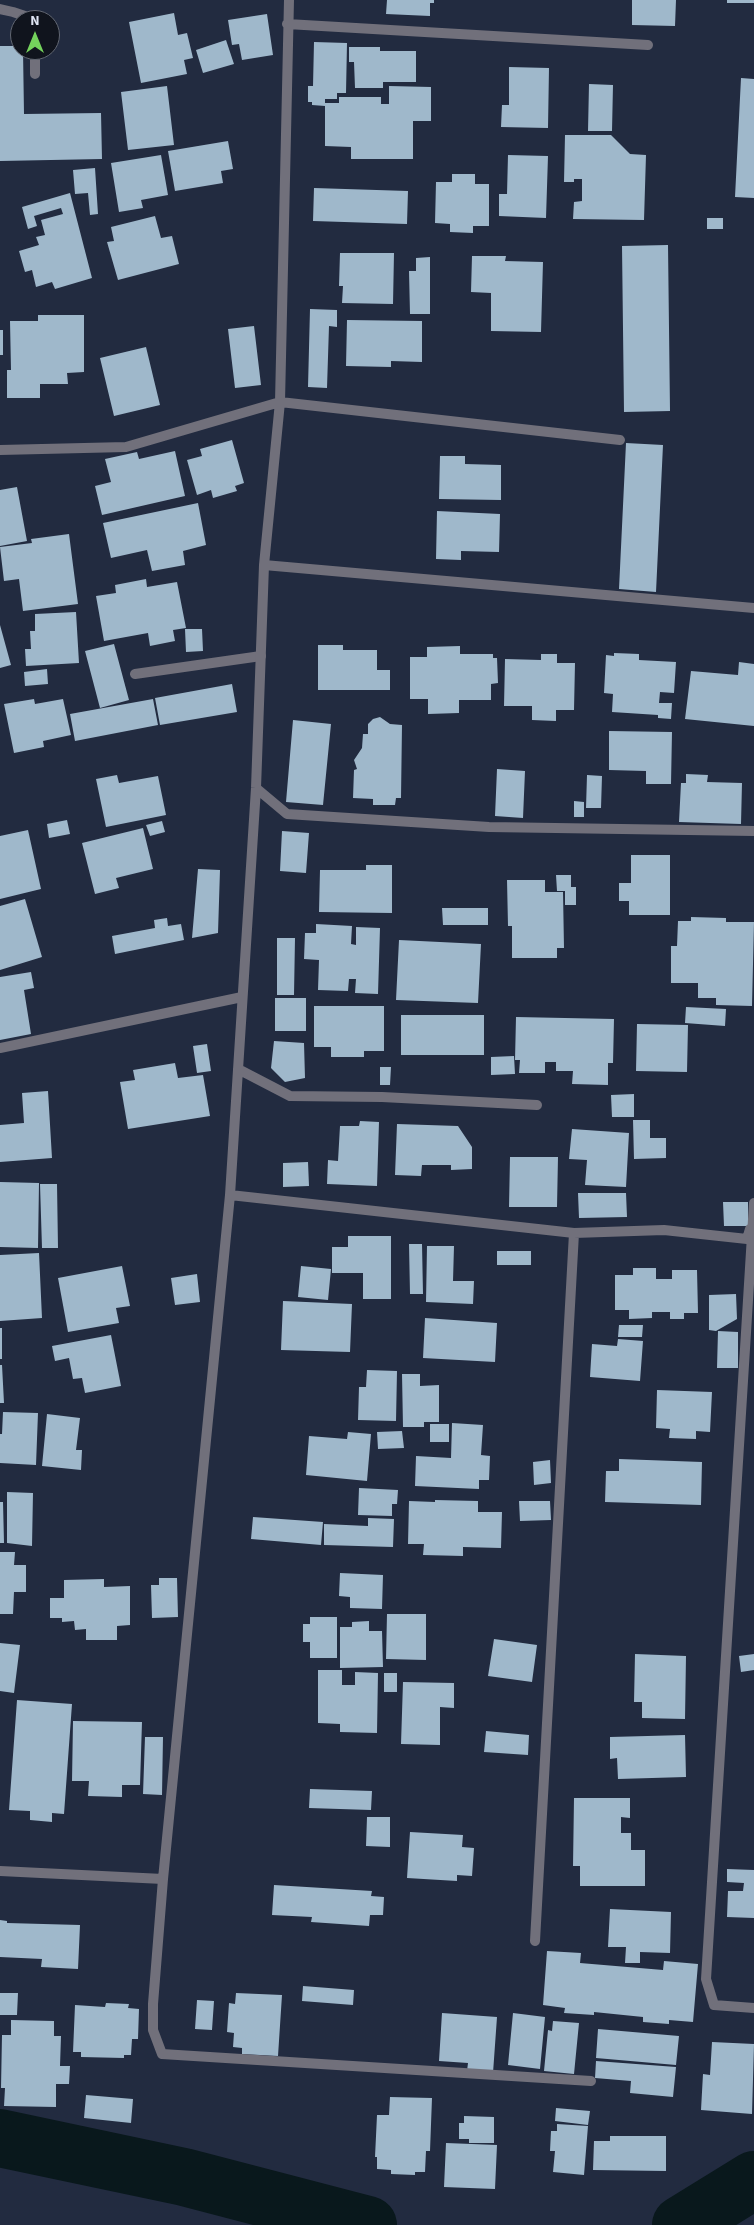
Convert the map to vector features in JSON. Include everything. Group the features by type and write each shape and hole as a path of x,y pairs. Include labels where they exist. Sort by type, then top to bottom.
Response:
{"street":[{"path":"289,0 280,402 264,565 256,788 230,1195 164,1879 153,2004 153,2030 162,2054 591,2081"},
{"path":"287,24 648,45"},
{"path":"35,60 35,74"},
{"path":"0,450 126,447 280,402 620,440"},
{"path":"264,565 754,608"},
{"path":"135,674 261,656"},
{"path":"256,788 287,814 489,827 754,831"},
{"path":"0,1048 242,997"},
{"path":"238,1069 290,1096 382,1097 537,1105"},
{"path":"230,1195 574,1233 664,1230 747,1239 753,1221"},
{"path":"754,1203 706,1980 714,2006 754,2008"},
{"path":"535,1941 574,1233"},
{"path":"0,1871 164,1879"}],"building":[{"path":"387,0 434,0 434,3 430,3 430,16 386,14"},
{"path":"632,0 676,0 675,26 632,25"},
{"path":"727,0 754,0 754,3 727,3"},
{"path":"174,13 178,35 187,33 193,58 184,60 187,74 141,83 129,22"},
{"path":"267,14 273,55 242,60 239,44 232,45 228,20"},
{"path":"226,40 234,64 203,73 196,50"},
{"path":"314,42 347,43 346,93 337,93 337,99 325,99 325,103 339,103 339,97 381,97 381,104 389,104 389,86 431,87 431,121 413,121 413,159 351,159 351,147 325,146 325,106 312,105 312,102 308,102 308,86 313,86"},
{"path":"0,46 10,46 10,60 23,60 24,114 101,113 102,159 0,161"},
{"path":"349,47 380,47 380,51 416,51 416,82 383,82 383,88 355,88 354,62 349,62"},
{"path":"509,67 549,68 548,128 501,127 502,105 509,105"},
{"path":"741,78 754,79 754,198 735,197"},
{"path":"589,84 613,85 612,131 588,131"},
{"path":"167,86 174,145 128,150 121,92"},
{"path":"565,135 611,135 630,154 646,155 644,220 573,219 574,202 582,201 582,179 574,179 574,182 564,182"},
{"path":"228,141 233,169 221,171 223,183 175,191 168,151"},
{"path":"161,155 168,195 141,200 143,208 119,212 111,163"},
{"path":"508,155 548,156 546,218 499,216 499,194 507,194"},
{"path":"95,168 98,214 90,215 88,193 75,194 73,170"},
{"path":"452,174 475,174 475,184 489,184 489,226 473,226 473,233 450,232 450,224 435,223 436,182 452,182"},
{"path":"314,188 408,191 407,224 313,221"},
{"path":"70,193 92,278 55,289 52,282 36,287 32,270 25,272 19,251 39,245 36,237 45,235 41,220 63,214 61,208 34,216 37,226 28,229 22,207"},
{"path":"155,216 161,238 172,236 179,264 118,280 107,242 114,241 111,227"},
{"path":"707,218 723,218 723,229 707,229"},
{"path":"668,245 670,411 624,412 622,246"},
{"path":"340,253 394,253 393,304 342,303 343,286 339,286"},
{"path":"472,256 506,256 505,261 543,262 541,332 491,331 491,293 471,292"},
{"path":"430,257 430,314 410,314 409,271 416,271 416,258"},
{"path":"310,309 337,310 337,327 329,326 327,388 308,387"},
{"path":"38,315 84,315 84,372 67,373 68,384 40,384 40,398 7,398 7,370 11,370 10,321 38,321"},
{"path":"347,320 422,321 422,362 391,361 391,367 346,366"},
{"path":"254,326 261,385 235,388 228,329"},
{"path":"0,330 3,330 3,355 0,355"},
{"path":"146,347 160,405 114,416 100,358"},
{"path":"232,440 244,483 235,486 237,491 213,498 211,490 197,495 187,460 202,456 200,449"},
{"path":"626,443 663,445 656,592 619,589"},
{"path":"175,451 185,496 102,515 95,486 111,482 105,459 137,452 139,459"},
{"path":"440,456 465,456 465,464 501,465 501,500 439,499"},
{"path":"17,487 27,541 0,546 0,490"},
{"path":"198,503 206,545 183,551 185,565 152,571 147,550 111,558 103,523"},
{"path":"437,511 500,514 499,552 461,551 461,560 436,559"},
{"path":"69,534 78,604 23,611 19,579 4,581 0,547 32,543 31,539"},
{"path":"146,579 147,587 177,582 186,628 173,630 175,641 150,646 148,633 104,641 96,596 116,593 115,585"},
{"path":"76,612 79,663 26,666 25,649 31,649 30,631 35,631 35,614"},
{"path":"0,625 11,665 0,668"},
{"path":"185,629 202,629 203,651 186,652"},
{"path":"114,644 129,700 100,708 85,651"},
{"path":"318,645 343,645 343,650 377,650 377,670 390,670 390,690 318,690"},
{"path":"460,646 460,654 493,654 493,658 497,658 498,683 491,684 491,700 459,700 459,713 428,714 428,699 410,699 410,657 427,657 427,647"},
{"path":"614,653 639,654 639,660 676,662 674,693 660,692 659,703 672,703 671,719 658,718 658,715 612,712 613,694 604,693 606,655 614,656"},
{"path":"541,654 557,654 557,663 575,663 574,710 556,710 556,721 532,720 532,706 504,706 505,659 541,660"},
{"path":"739,662 754,664 754,726 685,719 691,671 738,675"},
{"path":"47,669 48,684 25,686 24,672"},
{"path":"232,684 237,712 160,725 155,698"},
{"path":"34,699 35,704 63,699 71,735 43,741 44,747 14,753 4,704"},
{"path":"153,699 158,725 75,741 70,714"},
{"path":"380,717 390,724 402,725 401,798 396,798 395,805 373,805 373,799 353,798 354,770 357,769 354,760 362,748 363,734 368,734 368,724 373,719"},
{"path":"293,720 331,724 323,805 286,802"},
{"path":"609,731 672,732 671,784 646,784 646,771 609,770"},
{"path":"497,769 525,771 523,818 495,816"},
{"path":"686,774 708,775 707,782 742,783 741,824 679,822 681,783 686,783"},
{"path":"117,775 119,783 158,776 166,815 106,827 96,779"},
{"path":"587,775 602,776 601,808 586,808"},
{"path":"574,801 584,802 584,817 574,817"},
{"path":"67,820 70,834 49,838 47,824"},
{"path":"162,821 165,832 150,836 146,825"},
{"path":"143,828 153,869 116,878 119,888 95,894 82,843"},
{"path":"28,830 41,889 0,899 0,836"},
{"path":"282,831 309,833 306,873 280,871"},
{"path":"631,855 670,855 670,915 629,915 629,901 619,901 619,883 631,883"},
{"path":"366,865 392,865 392,913 319,912 320,870 366,870"},
{"path":"198,869 220,870 218,933 192,938"},
{"path":"556,875 571,875 571,887 576,887 576,905 565,905 565,891 557,891"},
{"path":"507,880 545,880 545,892 563,892 564,948 557,948 557,958 512,958 512,926 508,926"},
{"path":"25,899 42,957 0,970 0,906"},
{"path":"442,908 488,908 488,925 443,925"},
{"path":"691,917 726,918 726,922 754,922 752,1006 716,1005 716,998 698,998 698,983 671,983 671,946 677,946 678,921 691,921"},
{"path":"167,918 168,926 181,924 184,940 115,954 112,936 155,928 154,920"},
{"path":"316,924 352,926 351,944 356,945 356,927 380,928 378,994 355,993 356,979 349,979 348,991 318,990 319,960 304,959 305,933 316,933"},
{"path":"277,938 295,938 294,995 277,995"},
{"path":"399,940 481,944 478,1003 396,1000"},
{"path":"31,972 34,988 24,990 31,1034 0,1040 0,977"},
{"path":"275,998 306,998 306,1031 275,1031"},
{"path":"314,1006 384,1006 384,1051 364,1051 364,1057 331,1057 331,1047 314,1047"},
{"path":"686,1007 726,1009 725,1026 685,1023"},
{"path":"401,1015 484,1015 484,1055 401,1055"},
{"path":"516,1017 614,1019 613,1063 608,1063 608,1085 572,1084 573,1071 556,1071 556,1062 545,1062 545,1073 519,1073 520,1060 515,1060"},
{"path":"637,1024 688,1025 687,1072 636,1071"},
{"path":"274,1041 304,1043 305,1078 285,1082 271,1068"},
{"path":"207,1044 211,1071 197,1073 193,1046"},
{"path":"514,1056 515,1074 491,1075 491,1057"},
{"path":"175,1063 178,1078 203,1075 210,1116 128,1129 120,1082 135,1080 133,1070"},
{"path":"380,1067 391,1067 390,1085 380,1085"},
{"path":"48,1091 52,1158 0,1162 0,1125 24,1123 22,1093"},
{"path":"634,1094 634,1117 612,1117 611,1095"},
{"path":"633,1120 650,1120 650,1138 666,1138 666,1158 634,1159"},
{"path":"360,1121 379,1122 377,1186 327,1184 328,1160 338,1161 340,1126 359,1126"},
{"path":"397,1124 458,1126 472,1147 472,1169 451,1170 451,1165 422,1165 421,1176 395,1175"},
{"path":"572,1129 629,1133 626,1187 585,1185 587,1160 569,1159"},
{"path":"510,1157 558,1157 557,1207 509,1207"},
{"path":"308,1162 309,1186 283,1187 283,1163"},
{"path":"0,1182 39,1183 38,1248 0,1247"},
{"path":"40,1184 57,1184 58,1248 42,1248"},
{"path":"578,1193 626,1193 627,1217 579,1218"},
{"path":"723,1202 748,1202 748,1226 724,1226"},
{"path":"348,1236 391,1236 391,1299 363,1299 363,1273 332,1273 332,1247 348,1247"},
{"path":"409,1244 422,1244 423,1294 410,1294"},
{"path":"427,1246 454,1246 453,1281 474,1281 473,1304 426,1302"},
{"path":"497,1251 531,1251 531,1265 497,1265"},
{"path":"39,1253 42,1318 0,1321 0,1255"},
{"path":"122,1266 130,1306 116,1308 119,1323 68,1332 58,1278"},
{"path":"301,1266 331,1269 328,1300 298,1297"},
{"path":"633,1268 656,1268 656,1279 672,1279 672,1270 697,1270 698,1313 684,1313 684,1319 670,1319 670,1312 652,1312 652,1318 629,1319 629,1310 615,1310 615,1275 633,1275"},
{"path":"197,1274 200,1302 175,1305 171,1278"},
{"path":"736,1294 737,1319 716,1331 709,1330 709,1295"},
{"path":"283,1301 352,1304 350,1352 281,1350"},
{"path":"425,1318 497,1323 495,1362 423,1358"},
{"path":"619,1325 643,1325 642,1337 618,1337"},
{"path":"0,1328 2,1328 2,1359 0,1359"},
{"path":"718,1331 738,1332 738,1368 717,1368"},
{"path":"111,1335 121,1386 85,1393 82,1378 73,1379 69,1358 55,1361 52,1346"},
{"path":"618,1339 643,1341 640,1381 590,1377 592,1344 617,1346"},
{"path":"0,1365 2,1365 4,1403 0,1403"},
{"path":"367,1370 397,1371 396,1421 358,1420 359,1387 366,1387"},
{"path":"402,1374 420,1374 420,1386 439,1385 439,1422 424,1422 424,1427 403,1427"},
{"path":"657,1390 712,1392 710,1432 696,1431 696,1439 669,1438 670,1429 656,1428"},
{"path":"3,1412 38,1413 36,1465 0,1463 0,1434 2,1434"},
{"path":"47,1414 80,1418 76,1450 82,1450 81,1470 42,1466"},
{"path":"452,1423 483,1425 481,1455 490,1456 489,1480 479,1480 479,1489 415,1486 416,1456 451,1458"},
{"path":"430,1424 449,1424 449,1442 430,1442"},
{"path":"402,1431 404,1448 378,1449 377,1432"},
{"path":"348,1432 371,1434 367,1481 306,1475 309,1436 347,1439"},
{"path":"619,1459 702,1462 701,1505 605,1502 606,1471 619,1471"},
{"path":"550,1460 551,1483 534,1485 533,1462"},
{"path":"359,1488 398,1490 397,1504 392,1504 392,1516 358,1515"},
{"path":"7,1492 33,1493 32,1546 7,1543"},
{"path":"435,1500 478,1501 478,1512 502,1512 501,1548 463,1547 463,1556 423,1555 424,1544 408,1544 409,1501 435,1502"},
{"path":"519,1501 550,1501 551,1520 520,1521"},
{"path":"0,1502 3,1502 4,1543 0,1543"},
{"path":"253,1517 323,1522 321,1545 251,1539"},
{"path":"368,1518 394,1519 393,1547 324,1545 324,1524 368,1526"},
{"path":"0,1552 15,1552 14,1565 26,1565 26,1592 14,1592 13,1614 0,1614"},
{"path":"340,1573 383,1575 382,1609 350,1608 350,1597 339,1596"},
{"path":"159,1578 177,1578 178,1617 152,1618 151,1585 159,1585"},
{"path":"104,1579 104,1587 130,1586 130,1625 117,1626 117,1640 86,1640 86,1629 75,1630 74,1621 62,1622 62,1618 50,1618 50,1598 64,1598 64,1580"},
{"path":"387,1614 426,1614 426,1660 386,1659"},
{"path":"310,1617 337,1617 337,1658 310,1658 310,1642 303,1642 303,1624 310,1624"},
{"path":"369,1621 369,1631 382,1631 383,1667 340,1668 340,1627 352,1627 352,1622"},
{"path":"494,1639 537,1645 532,1682 488,1676"},
{"path":"0,1643 20,1645 14,1693 0,1691"},
{"path":"635,1654 686,1656 685,1719 642,1718 642,1702 634,1702"},
{"path":"754,1654 754,1670 741,1672 739,1656"},
{"path":"318,1670 342,1670 342,1685 355,1685 355,1672 378,1673 377,1733 340,1732 340,1724 318,1723"},
{"path":"384,1673 397,1673 397,1692 384,1692"},
{"path":"403,1682 454,1683 454,1708 440,1707 440,1745 401,1744"},
{"path":"17,1700 72,1704 64,1814 52,1813 52,1822 30,1820 30,1811 9,1810"},
{"path":"73,1721 142,1722 140,1785 122,1785 122,1797 88,1796 89,1781 72,1781"},
{"path":"486,1731 529,1735 528,1755 484,1752"},
{"path":"685,1735 686,1777 618,1779 617,1758 610,1759 610,1737"},
{"path":"145,1737 163,1737 162,1795 143,1794"},
{"path":"310,1789 372,1791 371,1810 309,1808"},
{"path":"574,1798 630,1798 630,1818 621,1817 621,1833 631,1833 631,1850 645,1850 645,1886 580,1886 580,1866 573,1866"},
{"path":"367,1817 390,1817 390,1847 366,1846"},
{"path":"410,1832 463,1835 462,1847 474,1848 472,1876 457,1875 457,1881 407,1878"},
{"path":"727,1869 754,1870 754,1918 727,1917 728,1891 743,1891 744,1883 727,1882"},
{"path":"274,1885 372,1891 371,1896 384,1897 383,1915 370,1915 369,1926 311,1922 312,1917 272,1915"},
{"path":"610,1909 671,1912 670,1953 640,1952 640,1963 625,1963 626,1947 608,1947"},
{"path":"0,1920 7,1921 7,1923 80,1925 78,1969 41,1967 42,1959 0,1957"},
{"path":"547,1951 581,1953 580,1963 663,1970 664,1961 698,1964 693,2022 669,2020 669,2024 643,2022 643,2017 594,2012 594,2015 564,2013 565,2008 543,2005"},
{"path":"303,1986 354,1990 353,2005 302,2001"},
{"path":"0,1993 18,1993 17,2015 0,2015"},
{"path":"236,1993 282,1995 278,2056 242,2054 242,2048 233,2047 234,2033 227,2032 229,2003 235,2004"},
{"path":"197,2000 214,2001 212,2030 195,2029"},
{"path":"106,2003 129,2004 128,2008 139,2009 138,2039 132,2039 131,2055 124,2055 124,2058 81,2057 81,2052 73,2052 75,2005 105,2007"},
{"path":"442,2013 497,2017 493,2073 467,2071 468,2063 439,2061"},
{"path":"513,2013 545,2017 540,2069 508,2065"},
{"path":"11,2020 54,2021 54,2036 61,2036 60,2066 70,2066 69,2084 56,2084 56,2107 4,2106 5,2088 1,2088 2,2035 11,2035"},
{"path":"553,2021 579,2023 574,2074 544,2071 548,2030 552,2031"},
{"path":"598,2029 679,2036 676,2065 596,2058"},
{"path":"712,2042 754,2044 752,2114 701,2110 703,2074 710,2075"},
{"path":"596,2061 676,2067 673,2097 630,2093 631,2081 595,2078"},
{"path":"86,2095 133,2099 131,2123 84,2118"},
{"path":"390,2097 432,2098 430,2151 426,2151 425,2172 415,2172 415,2175 391,2174 391,2170 377,2169 377,2157 375,2157 377,2115 389,2115"},
{"path":"556,2108 590,2111 588,2125 555,2121"},
{"path":"464,2116 494,2117 494,2143 469,2143 469,2139 459,2139 459,2123 464,2123"},
{"path":"557,2124 588,2126 584,2175 553,2172 555,2151 550,2151 551,2131 557,2131"},
{"path":"610,2136 666,2136 666,2171 593,2170 594,2141 610,2141"},
{"path":"446,2143 497,2145 495,2189 444,2187"}],"waterway":[{"path":"0,2138 184,2177 368,2225"},
{"path":"681,2225 754,2180"}]}
